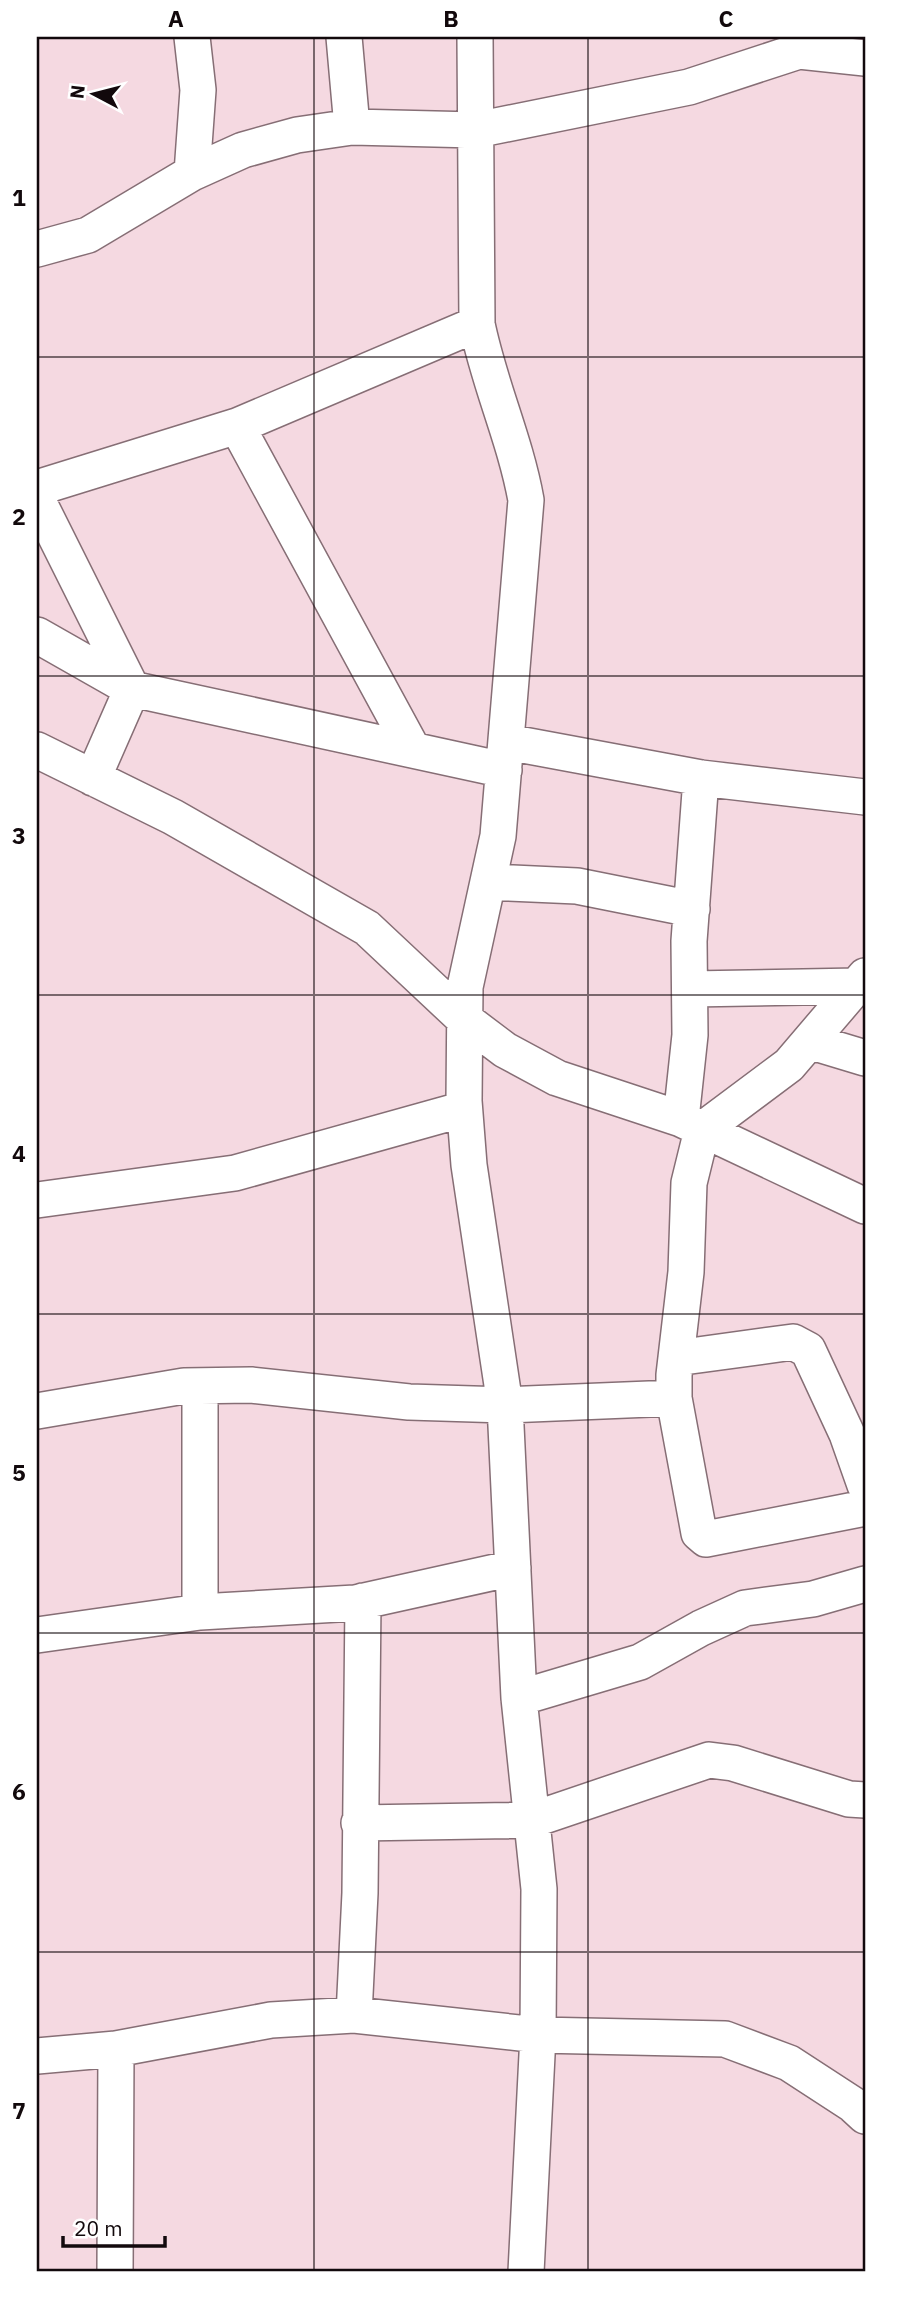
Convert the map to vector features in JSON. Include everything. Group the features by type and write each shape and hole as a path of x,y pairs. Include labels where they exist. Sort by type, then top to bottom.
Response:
{"street":[{"path":"192,37 198,90 192,173"},
{"path":"344,37 352,127"},
{"path":"475,37 477,324 486,369 516,452 526,500 498,836 465,987 464,1019 464,1109 471,1178 505,1405 519,1698 539,1889 538,2035 526,2272"},
{"path":"37,249 88,235 192,173 243,150 298,135 352,127 476,130 689,87 799,51 865,58"},
{"path":"37,488 237,426 477,324"},
{"path":"237,426 413,750"},
{"path":"37,499 132,689"},
{"path":"37,635 132,689 413,750 505,756 865,797"},
{"path":"93,778 132,689"},
{"path":"37,750 173,817 367,928 464,1019 505,1050 557,1078 691,1124 865,1206"},
{"path":"701,778 692,909 691,1124 686,1272 674,1398 699,1533 706,1539 865,1508"},
{"path":"489,882 577,886 692,909"},
{"path":"691,1124 789,1065 812,1042 861,981"},
{"path":"690,989 861,981"},
{"path":"812,1042 865,1058"},
{"path":"37,1200 235,1173 464,1109"},
{"path":"676,1358 793,1342 803,1346 808,1350 856,1431 865,1485"},
{"path":"37,1410 200,1386 251,1385 409,1402 505,1405 674,1398"},
{"path":"200,1386 200,1612"},
{"path":"37,1635 200,1612 363,1601 513,1568"},
{"path":"519,1698 640,1661 745,1608 813,1599 865,1584"},
{"path":"354,2015 363,1601"},
{"path":"359,1824 531,1820 709,1760 733,1763 849,1799 865,1800"},
{"path":"37,2056 116,2049 271,2020 354,2015 538,2035 725,2039 789,2063 852,2104 865,2116"},
{"path":"116,2049 116,2272"}]}
